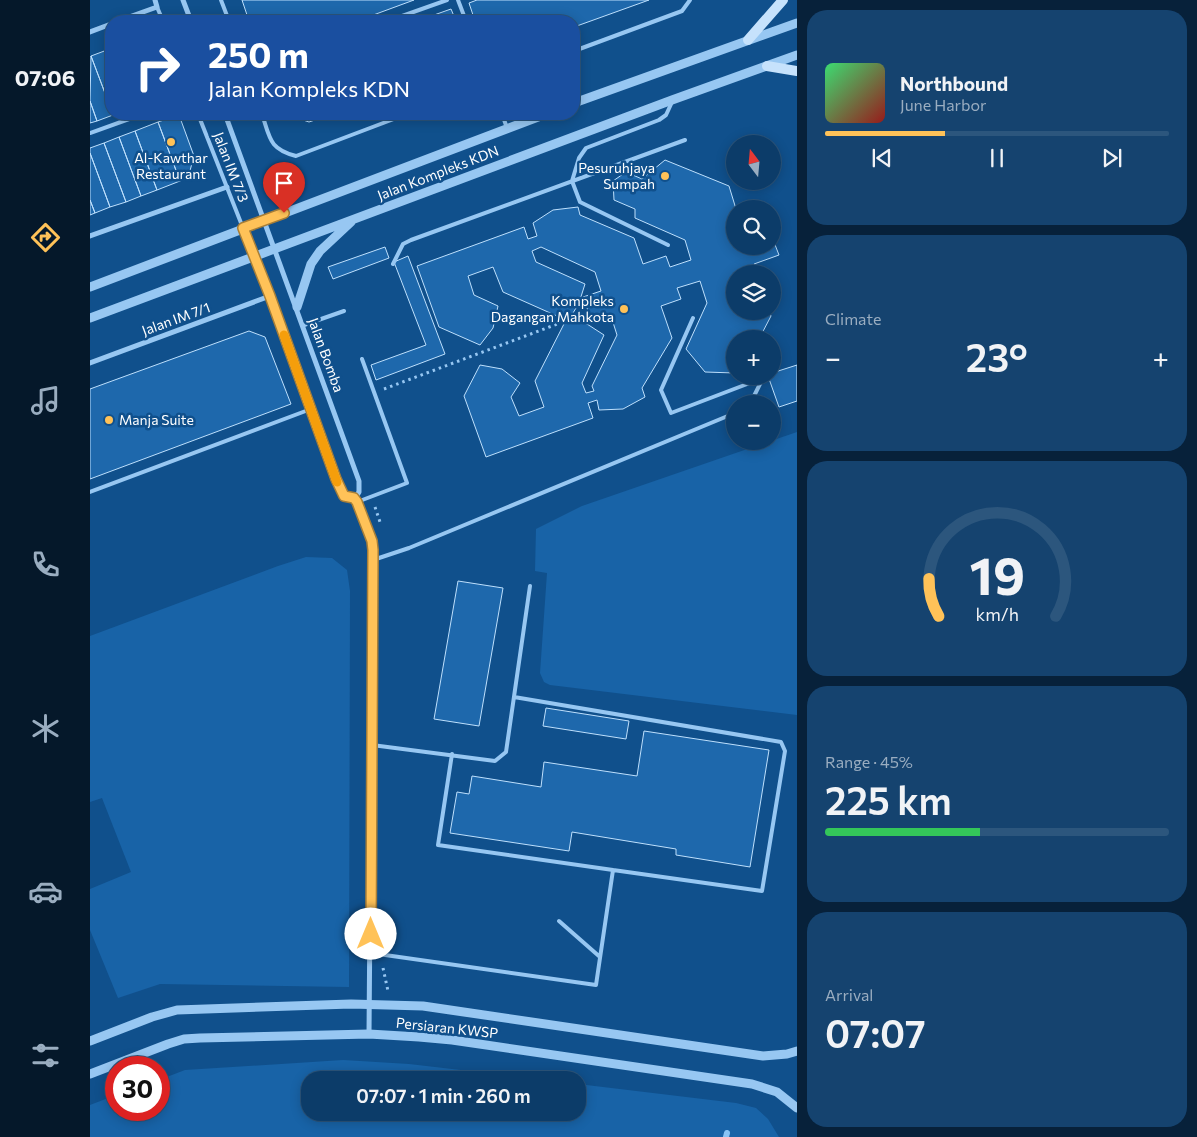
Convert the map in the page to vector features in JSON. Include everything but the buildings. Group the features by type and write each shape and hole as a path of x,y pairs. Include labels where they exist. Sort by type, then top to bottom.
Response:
{"main road":[{"path":"748,40 783,0"},
{"path":"767,66 797,71"}],"street":[{"path":"135,15 157,7 154,0"},
{"path":"183,0 189,15"},
{"path":"580,102 797,23"},
{"path":"90,32 105,26"},
{"name":"Jalan Kompleks KDN","path":"90,318 797,55"},
{"name":"Jalan Bomba","path":"227,120 304,325 360,483 360,492 356,500"},
{"name":"Jalan Kompleks KDN","path":"90,287 530,120"},
{"path":"90,236 227,187"},
{"path":"297,307 311,264 320,251 354,219"},
{"path":"243,228 270,296 340,490 346,497 356,500 372,541 371,953 369,1034"},
{"name":"Jalan IM 7/1","path":"90,363 270,296"},
{"name":"Persiaran KWSP","path":"90,1041 177,1010 370,1004 438,1008 763,1056 787,1054 797,1051"},
{"name":"Persiaran KWSP","path":"90,1074 184,1039 369,1034 419,1036 752,1084 777,1092 797,1108"}],"lane":[{"path":"221,0 227,15"},
{"path":"405,15 447,0"},
{"path":"458,0 464,15"},
{"path":"580,49 682,11 690,0"},
{"path":"157,7 160,15"},
{"path":"668,245 580,202 572,181 579,158 586,148 659,120 670,108 672,100"},
{"path":"90,133 126,120"},
{"name":"Jalan IM 7/3","path":"200,120 243,228"},
{"path":"264,120 272,143 281,152 296,156 391,120"},
{"path":"505,120 508,128"},
{"path":"392,264 403,244 411,240 685,140"},
{"path":"304,325 344,311"},
{"path":"693,318 661,390 671,412 743,385"},
{"path":"356,500 371,497 406,484 362,359"},
{"path":"90,492 310,409"},
{"path":"373,560 409,548 726,417"},
{"path":"372,745 495,761 506,752 530,586"},
{"path":"452,754 438,845 762,891 785,751 781,742 514,697"},
{"path":"371,953 596,985 613,870"},
{"path":"559,921 600,958"}],"path":[{"path":"374,393 560,323"},
{"path":"371,497 382,529"},
{"path":"381,955 391,1005"}],"shaded area":[{"path":"797,432 797,715 550,685 544,682 540,673 547,573 535,571 536,529 582,506 745,450 781,450 781,438"},
{"path":"306,557 332,558 347,570 350,591 349,987 160,984 118,998 90,930 90,889 131,872 102,798 90,802 90,636"},
{"path":"343,1060 409,1064 469,1071 301,1071 301,1121 586,1121 586,1085 736,1103 756,1108 768,1119 779,1137 90,1137 90,1105 105,1099 105,1121 170,1121 170,1076 185,1070"}],"waterway":[{"path":"726,1137 727,1133"}],"slow traffic":[{"path":"284,335 337,482"}],"place":[{"name":"Al-Kawthar Restaurant","path":"171,142"},
{"name":"Pesuruhjaya Sumpah","path":"665,176"},
{"name":"Kompleks Dagangan Mahkota","path":"624,309"},
{"name":"Manja Suite","path":"109,420"}],"route":[{"path":"284,213 243,228 270,296 340,490 344,496 354,498 357,502 372,541 371,934"}]}
